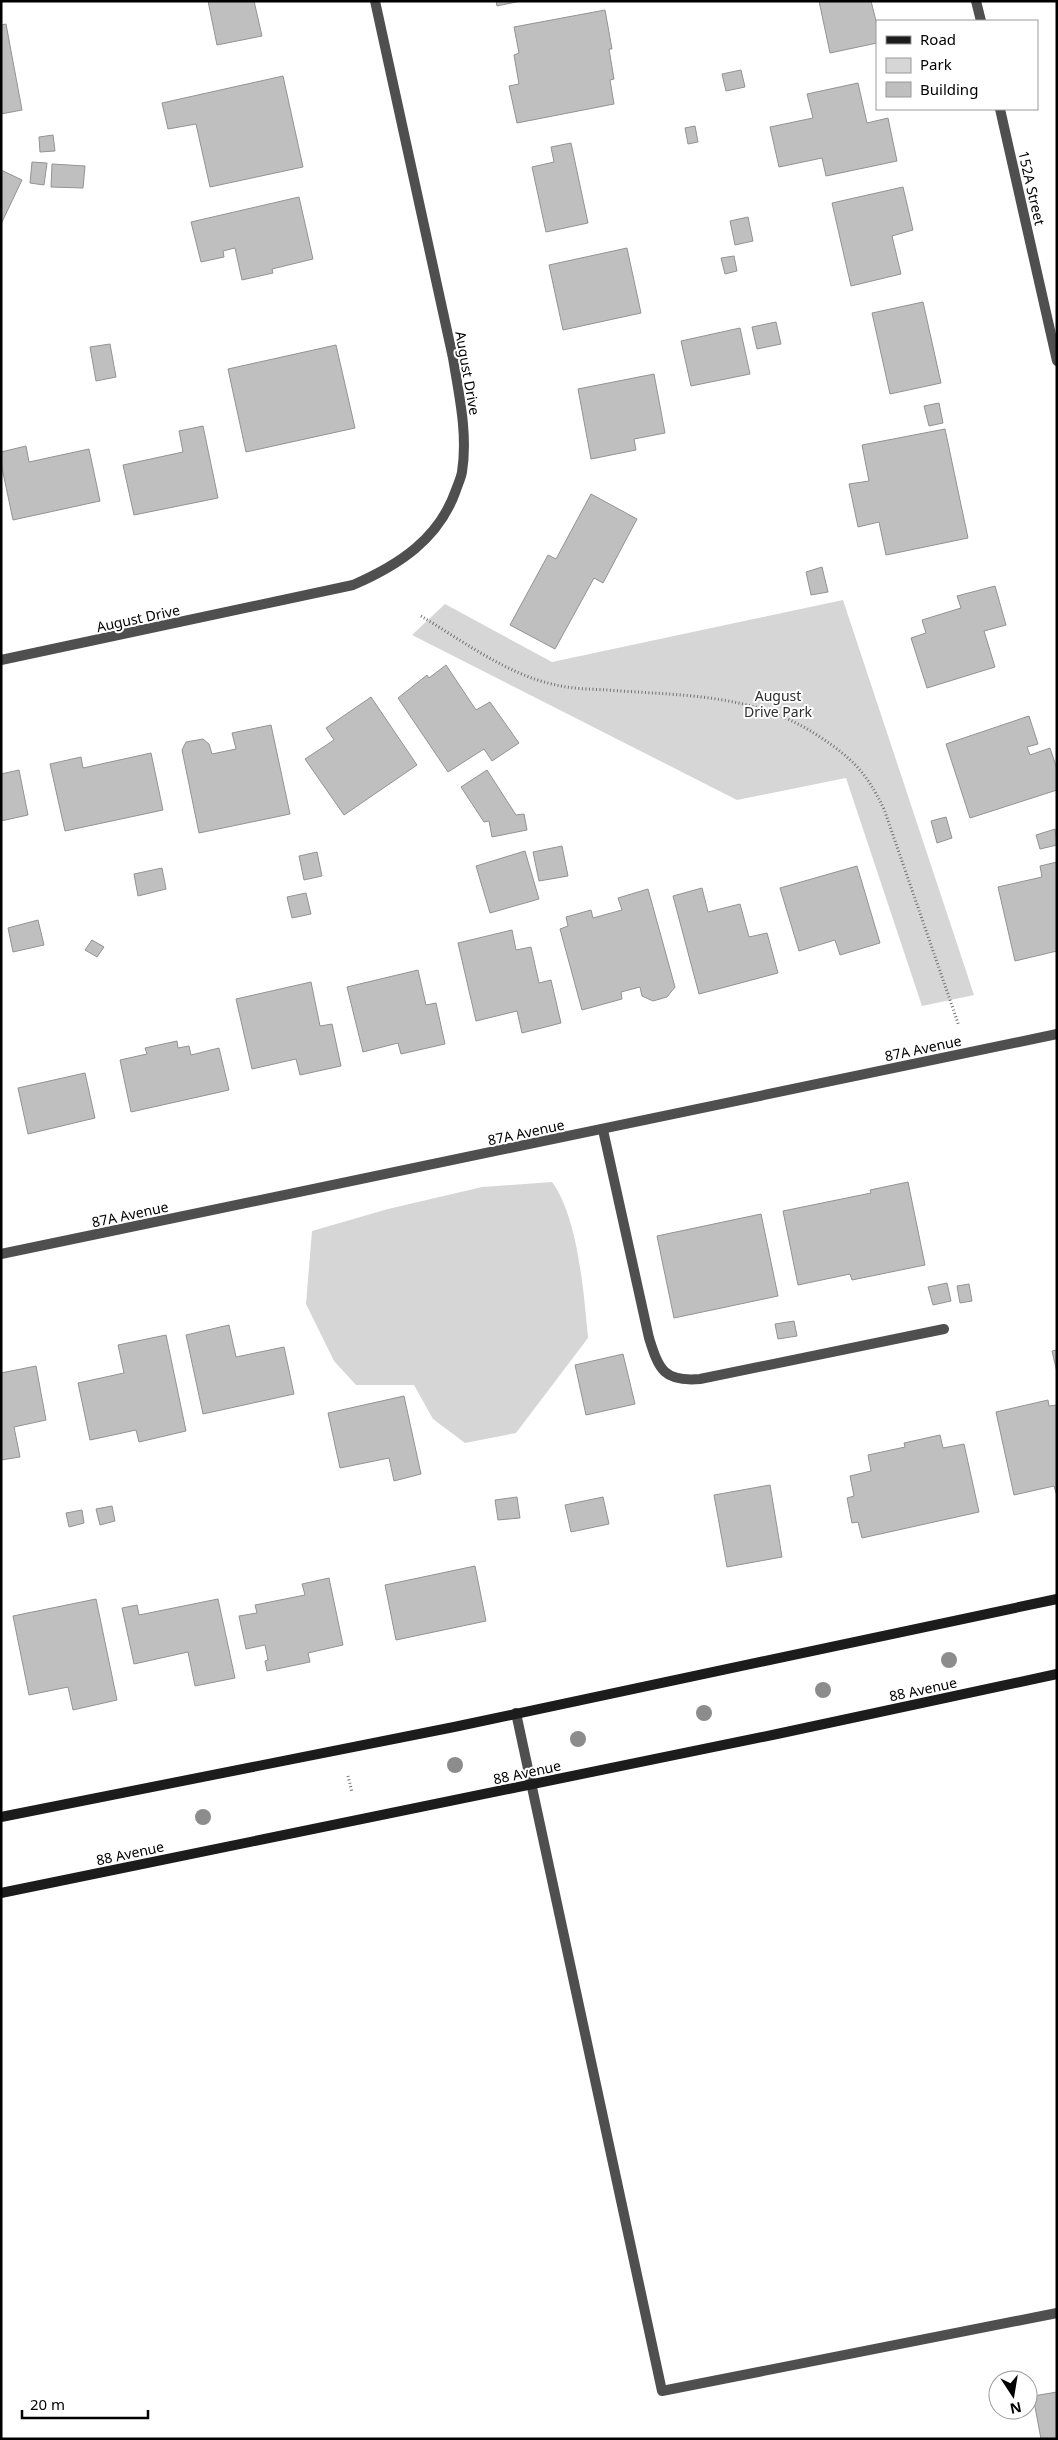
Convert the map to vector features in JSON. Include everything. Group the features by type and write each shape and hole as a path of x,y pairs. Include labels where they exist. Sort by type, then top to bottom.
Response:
{"main road":[{"path":"1,1817 516,1713 1057,1599"},
{"name":"88 Avenue","path":"1,1894 533,1785 1057,1674"}],"street":[{"name":"August Drive","path":"1,660 354,585 387,570 412,553 434,532 451,504 462,472 463,416 453,358 375,1"},
{"path":"976,1 981,20"},
{"name":"152A Street","path":"1000,110 1057,361"},
{"name":"87A Avenue","path":"1,1254 1057,1034"},
{"path":"603,1130 649,1338 660,1367 670,1377 685,1380 700,1379 944,1328"},
{"path":"516,1713 662,2391 1057,2313"}],"path":[{"path":"421,616 533,679 575,688 731,700 788,718 803,725 856,763 872,785 884,809 960,1029"},
{"path":"348,1776 353,1798"}],"green space":[{"name":"August Drive Park","path":"843,600 974,995 922,1006 846,778 737,800 412,635 445,604 552,662"},
{"path":"552,1182 561,1197 574,1235 582,1279 588,1338 516,1433 465,1443 433,1419 414,1385 356,1385 334,1361 306,1304 312,1231 388,1209 482,1187"}],"building":[{"path":"208,1 254,1 262,36 217,45"},
{"path":"496,1 521,1 497,6"},
{"path":"819,1 871,1 876,21 876,43 830,53"},
{"path":"605,10 612,49 609,49 614,79 610,80 614,104 517,123 509,86 519,84 514,55 519,53 514,27"},
{"path":"6,24 22,110 1,114 1,25"},
{"path":"741,70 745,87 726,91 722,74"},
{"path":"283,76 303,167 210,187 196,124 168,129 162,103"},
{"path":"858,83 867,123 888,118 897,161 826,176 822,158 779,167 770,127 813,118 807,94"},
{"path":"695,126 698,142 688,144 685,128"},
{"path":"53,135 55,151 40,152 39,137"},
{"path":"571,143 588,223 546,232 532,167 554,162 551,147"},
{"path":"32,162 47,163 44,185 30,183"},
{"path":"52,164 85,166 83,188 51,187"},
{"path":"1,170 22,180 1,224"},
{"path":"903,187 913,230 892,236 901,274 851,286 832,203"},
{"path":"299,197 313,259 272,269 273,273 242,280 235,248 223,251 224,257 201,262 191,222"},
{"path":"748,217 753,241 735,245 730,221"},
{"path":"627,248 641,313 563,330 549,265"},
{"path":"734,256 737,271 725,274 721,258"},
{"path":"923,302 941,383 890,394 872,313"},
{"path":"776,322 781,344 757,349 752,327"},
{"path":"740,328 750,374 691,386 681,341"},
{"path":"110,344 116,377 96,381 90,347"},
{"path":"336,345 355,428 246,452 228,369"},
{"path":"654,374 665,433 634,439 636,450 591,459 578,389"},
{"path":"939,403 943,423 929,426 924,406"},
{"path":"203,426 218,498 134,515 123,465 183,452 179,431"},
{"path":"945,429 968,538 886,555 879,522 858,527 849,484 869,481 862,445"},
{"path":"26,446 29,462 89,449 100,501 13,520 1,463 1,452"},
{"path":"591,494 637,519 603,583 594,578 555,649 510,625 548,555 556,559"},
{"path":"822,567 828,592 811,595 806,572"},
{"path":"995,586 1006,625 984,631 995,667 927,688 911,638 926,633 922,620 961,608 957,596"},
{"path":"446,665 476,710 490,702 519,743 492,761 484,749 448,772 398,698 427,675 429,678"},
{"path":"371,697 417,765 344,815 305,759 334,740 326,728"},
{"path":"1029,716 1038,744 1027,747 1030,755 1050,748 1057,769 1057,790 970,818 946,744"},
{"path":"271,725 290,814 199,833 182,750 186,742 203,739 209,744 212,754 236,749 232,733"},
{"path":"151,753 163,810 65,831 50,764 81,757 83,768"},
{"path":"19,770 28,815 1,821 1,774"},
{"path":"487,770 516,815 524,814 527,830 492,837 489,821 484,822 461,787"},
{"path":"946,817 952,838 937,843 931,821"},
{"path":"1055,829 1057,845 1040,849 1036,835"},
{"path":"562,846 568,876 539,881 533,852"},
{"path":"525,851 539,899 490,913 476,866"},
{"path":"317,852 322,876 304,880 299,856"},
{"path":"1057,862 1057,951 1015,961 998,887 1042,877 1040,866"},
{"path":"857,866 880,943 840,955 835,940 799,951 780,888"},
{"path":"162,868 166,889 138,896 134,874"},
{"path":"702,888 708,912 740,904 749,937 767,933 778,973 699,994 673,896"},
{"path":"648,889 675,987 667,997 653,1001 642,996 640,987 621,992 622,999 582,1010 560,929 568,926 566,917 591,910 593,918 622,910 618,898"},
{"path":"306,893 311,914 292,918 287,897"},
{"path":"38,920 44,945 13,952 8,928"},
{"path":"512,930 516,950 531,947 539,983 551,980 561,1023 522,1033 517,1011 476,1021 458,943"},
{"path":"92,940 104,947 97,957 85,950"},
{"path":"418,970 426,1005 436,1003 445,1044 401,1054 398,1043 363,1052 347,987"},
{"path":"311,982 320,1026 332,1024 341,1066 300,1075 296,1059 252,1069 236,999"},
{"path":"177,1041 178,1048 189,1046 191,1055 219,1048 229,1090 131,1112 120,1060 147,1054 145,1048"},
{"path":"85,1073 95,1118 28,1134 18,1088"},
{"path":"908,1182 925,1265 852,1280 850,1274 798,1285 783,1211 871,1193 870,1190"},
{"path":"761,1214 778,1296 674,1318 657,1236"},
{"path":"947,1283 951,1301 933,1305 928,1287"},
{"path":"969,1284 972,1301 960,1303 957,1286"},
{"path":"794,1321 797,1336 778,1339 775,1324"},
{"path":"229,1325 236,1357 284,1347 294,1394 203,1414 186,1335"},
{"path":"166,1335 186,1431 139,1442 136,1430 90,1440 78,1383 124,1373 118,1345"},
{"path":"1057,1350 1057,1372 1052,1351"},
{"path":"623,1354 635,1404 586,1415 575,1365"},
{"path":"36,1366 46,1420 14,1427 20,1457 1,1460 1,1373"},
{"path":"404,1396 421,1474 394,1481 389,1458 340,1468 328,1413"},
{"path":"1048,1400 1049,1406 1057,1405 1057,1496 1054,1486 1014,1495 996,1412"},
{"path":"940,1435 943,1448 964,1444 979,1512 862,1538 858,1522 852,1523 847,1498 854,1496 850,1476 871,1471 868,1455 905,1447 904,1443"},
{"path":"770,1485 782,1557 727,1567 714,1495"},
{"path":"517,1497 520,1518 498,1520 495,1500"},
{"path":"603,1497 609,1524 571,1532 565,1505"},
{"path":"112,1506 115,1521 100,1525 96,1509"},
{"path":"82,1510 84,1523 69,1527 66,1513"},
{"path":"475,1566 486,1621 396,1640 385,1585"},
{"path":"329,1578 343,1645 308,1653 310,1662 267,1671 265,1661 268,1660 265,1645 246,1649 239,1616 257,1613 255,1605 305,1595 302,1584"},
{"path":"96,1599 117,1700 73,1710 68,1687 29,1695 13,1616"},
{"path":"218,1599 235,1678 195,1686 188,1652 134,1664 122,1608 137,1605 139,1615"},
{"path":"1057,2392 1057,2439 1041,2439 1037,2420 1038,2395"}]}
